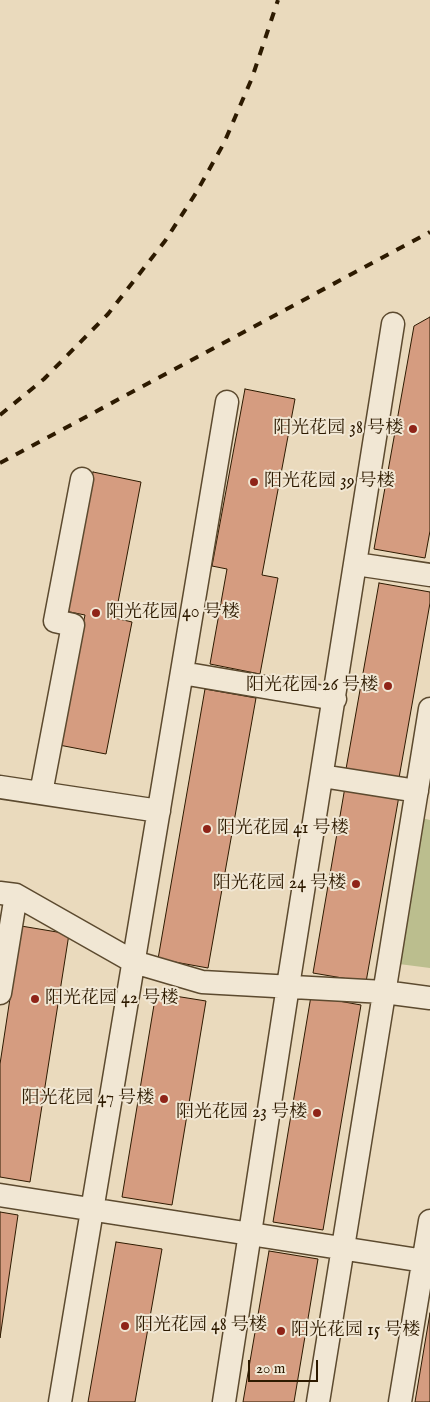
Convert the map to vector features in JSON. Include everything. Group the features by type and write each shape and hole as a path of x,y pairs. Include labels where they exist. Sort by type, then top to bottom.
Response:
{"street":[{"path":"224,1402 288,986 394,324"},
{"path":"60,1402 227,402"},
{"path":"41,793 73,625 55,621 82,479"},
{"path":"356,564 430,574"},
{"path":"182,673 334,699"},
{"path":"318,1402 384,992 421,799 430,709"},
{"path":"322,776 421,799"},
{"path":"0,787 159,810"},
{"path":"0,993 8,894 134,962 202,982 384,992 430,998"},
{"path":"0,1195 427,1261"},
{"path":"400,1402 427,1261 430,1221"}],"green space":[{"path":"422,818 430,820 430,968 399,964"}],"building":[{"name":"阳光花园 38 号楼","path":"430,317 430,531 425,558 374,549 414,326"},
{"name":"阳光花园 39 号楼","path":"245,389 295,399 262,575 278,578 260,674 210,664 227,569 212,566"},
{"name":"阳光花园 40 号楼","path":"93,472 141,482 115,618 132,622 106,754 59,745 85,615 65,611"},
{"name":"阳光花园 26 号楼","path":"379,583 430,592 430,603 399,778 346,769"},
{"name":"阳光花园 41 号楼","path":"205,689 256,698 208,968 158,959"},
{"name":"阳光花园 24 号楼","path":"345,787 399,796 366,982 313,973"},
{"name":"阳光花园 42 号楼","path":"21,926 69,934 30,1182 0,1177 0,1064"},
{"name":"阳光花园 47 号楼","path":"156,993 206,1001 172,1205 122,1197"},
{"name":"阳光花园 23 号楼","path":"311,996 361,1005 323,1230 273,1222"},
{"path":"0,1212 18,1215 0,1338"},
{"name":"阳光花园 48 号楼","path":"116,1242 162,1249 135,1402 88,1402"},
{"name":"阳光花园 15 号楼","path":"269,1251 318,1259 294,1402 243,1402"},
{"path":"430,1313 430,1402 415,1402"}],"railway":[{"path":"0,415 44,379 108,314 165,241 196,193 224,143 252,78 278,0"},
{"path":"0,463 430,232"}],"place":[{"name":"阳光花园 38 号楼","path":"413,429"},
{"name":"阳光花园 39 号楼","path":"254,482"},
{"name":"阳光花园 40 号楼","path":"96,613"},
{"name":"阳光花园 26 号楼","path":"388,686"},
{"name":"阳光花园 41 号楼","path":"207,829"},
{"name":"阳光花园 24 号楼","path":"356,884"},
{"name":"阳光花园 42 号楼","path":"35,999"},
{"name":"阳光花园 47 号楼","path":"164,1099"},
{"name":"阳光花园 23 号楼","path":"317,1113"},
{"name":"阳光花园 48 号楼","path":"125,1326"},
{"name":"阳光花园 15 号楼","path":"281,1331"}]}
